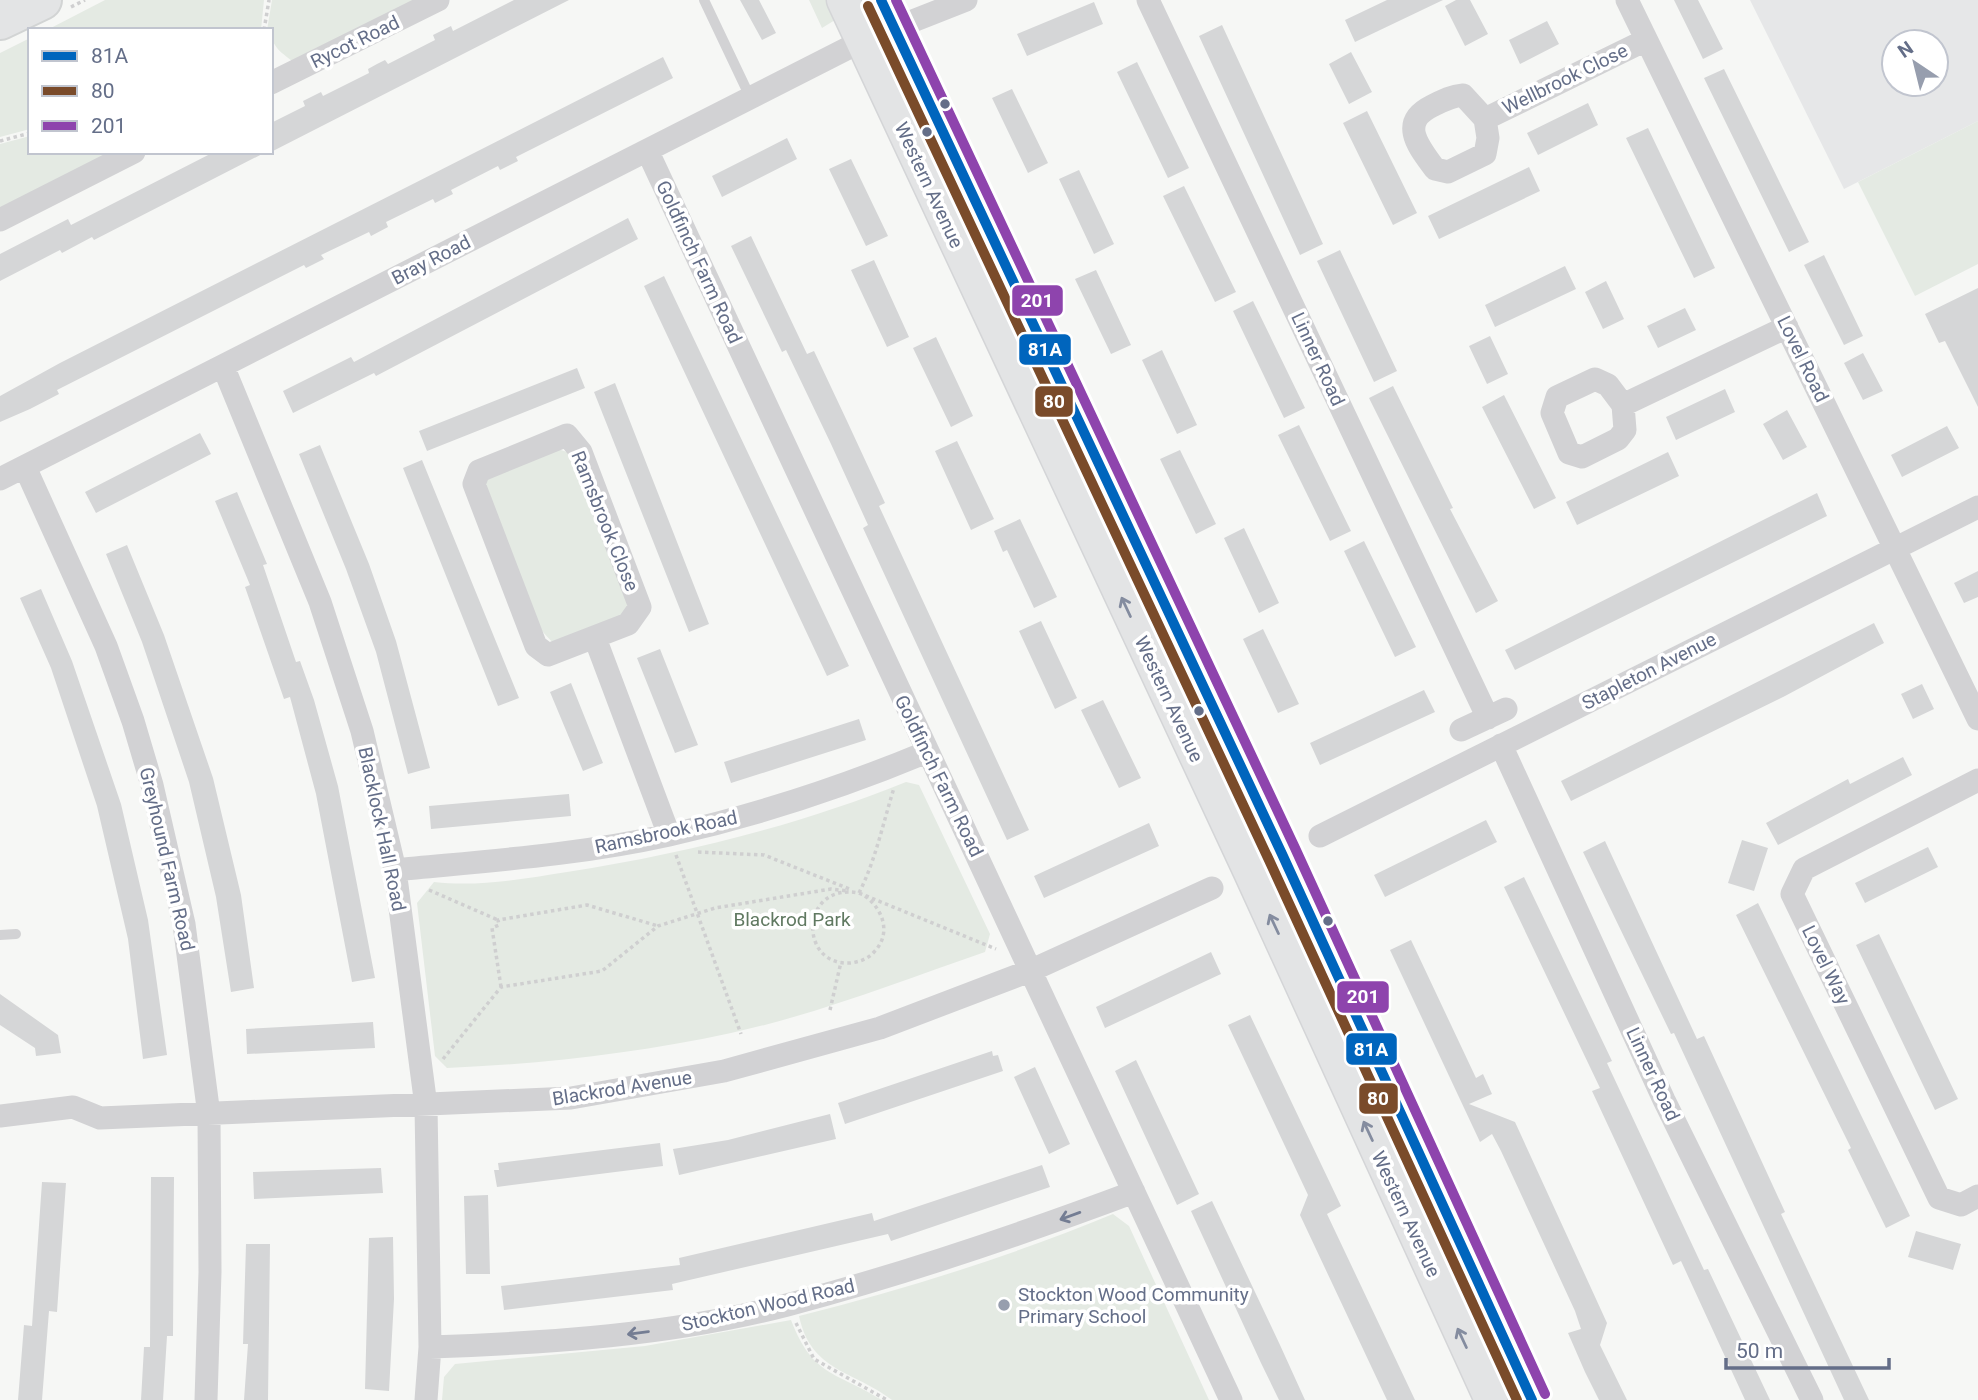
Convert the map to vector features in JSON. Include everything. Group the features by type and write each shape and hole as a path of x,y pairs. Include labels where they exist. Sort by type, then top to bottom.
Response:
{"highway":[{"path":"0,20 42,0"}],"street":[{"name":"Rycot Road","path":"273,80 438,0"},
{"name":"Western Avenue","path":"843,0 1243,858 1491,1400"},
{"name":"Western Avenue","path":"881,0 1277,842 1532,1400"},
{"name":"Bray Road","path":"0,479 862,41 966,0"},
{"name":"Linner Road","path":"1148,0 1497,713 1461,730"},
{"name":"Lovel Road","path":"1627,0 1978,719"},
{"name":"Wellbrook Close","path":"1485,119 1646,40"},
{"name":"Goldfinch Farm Road","path":"648,152 1231,1400"},
{"path":"0,220 130,154"},
{"path":"1623,405 1787,327"},
{"name":"Blacklock Hall Road","path":"223,366 320,603 362,731 395,870 426,1107 430,1347 426,1400"},
{"name":"Ramsbrook Close","path":"567,435 582,452 640,607 628,624 595,638 548,655 536,646 474,484 479,471 567,435"},
{"name":"Greyhound Farm Road","path":"25,467 106,646 152,785 184,923 209,1115 210,1272 206,1400"},
{"name":"Stapleton Avenue","path":"1320,836 1978,507"},
{"path":"595,638 673,846"},
{"name":"Linner Road","path":"1501,745 1664,1100 1812,1400"},
{"name":"Ramsbrook Road","path":"395,870 602,847 673,846 927,752"},
{"name":"Lovel Way","path":"1978,780 1804,869 1792,894 1939,1198 1961,1205 1978,1196"},
{"name":"Blackrod Avenue","path":"0,1116 73,1107 100,1118 426,1107 571,1098 724,1071 880,1028 1032,970 1212,888"},
{"name":"Stockton Wood Road","path":"430,1347 539,1343 648,1332 791,1304 918,1268 1134,1192"}],"lane":[{"path":"704,0 751,99"},
{"path":"0,935 16,934"}],"path":[{"path":"264,28 269,0"},
{"path":"0,141 28,134"},
{"path":"859,893 870,871 895,782"},
{"path":"741,1034 673,846 764,855 996,949"},
{"path":"427,889 498,920 587,905 658,926"},
{"path":"435,1069 501,987 602,971 658,926 715,908 818,891 859,893"},
{"path":"848,891 827,898 819,905 812,925 817,946 824,955 841,962 866,959 881,943 884,933 880,912 865,896"},
{"path":"498,920 499,925 492,928 501,987"},
{"path":"830,1010 841,962"},
{"path":"791,1304 798,1329 814,1359 887,1400"}],"shaded area":[{"path":"1750,0 1978,0 1978,121 1844,189"}],"green space":[{"path":"105,0 264,0 261,28 51,28"},
{"path":"272,0 419,0 295,63 278,49 273,41 273,28 267,28"},
{"path":"809,0 826,0 835,20 822,28"},
{"path":"28,39 28,130 0,137 0,53"},
{"path":"1978,121 1978,264 1915,296 1858,182"},
{"path":"28,137 28,154 110,154 0,210 0,144"},
{"path":"938,143 1267,852 1254,859 929,147"},
{"path":"555,448 567,452 627,596 627,609 617,620 553,643 542,631 484,490 487,477"},
{"name":"Blackrod Park","path":"906,782 919,785 990,934 985,952 796,1016 696,1040 590,1056 483,1066 447,1068 435,1056 417,903 434,882 500,882 654,857 781,825"},
{"path":"1273,867 1520,1400 1506,1400 1261,873"},
{"name":"Stockton Wood Community Primary School","path":"1113,1214 1129,1226 1209,1400 892,1400 823,1359 813,1349 805,1334 799,1316 958,1271"},
{"path":"791,1320 799,1339 817,1363 882,1400 442,1400 444,1377 455,1364 645,1346"}],"building":[{"path":"514,0 569,0 273,151 273,122 305,106 303,101 321,92 323,96 369,73 368,69 385,60 388,64 435,40 433,35 451,26 453,31"},
{"path":"740,0 759,0 776,33 762,40"},
{"path":"1387,0 1443,0 1355,42 1345,20"},
{"path":"1456,0 1470,0 1488,34 1465,46 1445,6"},
{"path":"1674,0 1698,0 1723,49 1703,59"},
{"path":"1094,2 1103,24 1027,56 1017,34"},
{"path":"1547,21 1559,44 1520,64 1509,40"},
{"path":"1222,25 1323,244 1300,255 1199,36"},
{"path":"1351,52 1372,92 1349,104 1329,64"},
{"path":"663,57 673,78 516,157 518,161 500,170 498,166 451,190 453,194 435,203 433,199 386,222 388,227 371,236 369,232 321,255 324,259 306,268 304,265 57,390 59,394 0,422 0,396"},
{"path":"1137,62 1189,168 1168,178 1117,72"},
{"path":"1724,69 1809,242 1789,252 1704,78"},
{"path":"1012,89 1048,163 1028,173 992,98"},
{"path":"1588,103 1598,125 1538,155 1527,133"},
{"path":"1367,111 1417,213 1393,225 1343,123"},
{"path":"1648,128 1715,268 1694,278 1626,138"},
{"path":"787,138 797,159 722,197 712,176"},
{"path":"210,154 262,154 94,240 92,237 62,253 60,250 0,281 0,254 68,219 71,225"},
{"path":"851,159 888,236 866,246 829,169"},
{"path":"1529,167 1540,191 1439,239 1428,216"},
{"path":"1079,170 1114,244 1094,254 1059,179"},
{"path":"1184,186 1236,292 1215,302 1163,196"},
{"path":"628,218 638,239 376,376 374,373 293,413 283,391 351,357 354,362"},
{"path":"751,236 807,354 814,351 847,421 885,503 879,506 1029,830 1007,840 863,528 868,525 831,444 786,350 782,352 731,246"},
{"path":"1340,250 1397,371 1374,382 1317,261"},
{"path":"1824,255 1863,336 1844,345 1804,265"},
{"path":"874,260 909,337 887,347 851,270"},
{"path":"1565,266 1576,289 1495,327 1485,305"},
{"path":"1096,270 1131,345 1111,354 1075,279"},
{"path":"664,276 849,666 827,676 644,286"},
{"path":"1606,281 1624,319 1603,329 1585,292"},
{"path":"1978,288 1978,407 1945,341 1939,343 1925,314"},
{"path":"1253,301 1305,408 1284,418 1233,311"},
{"path":"1685,308 1696,330 1658,348 1647,326"},
{"path":"1490,336 1508,374 1487,384 1469,346"},
{"path":"936,337 973,416 951,427 913,348"},
{"path":"1162,350 1197,425 1177,434 1142,360"},
{"path":"1863,353 1883,391 1863,400 1844,363"},
{"path":"577,368 585,388 427,451 419,431"},
{"path":"615,383 709,624 689,632 594,392"},
{"path":"1393,386 1453,508 1450,509 1498,601 1476,613 1369,398"},
{"path":"1725,389 1735,412 1676,440 1666,417"},
{"path":"1504,395 1556,498 1534,509 1482,407"},
{"path":"1787,410 1807,447 1783,460 1763,424"},
{"path":"1299,425 1351,531 1330,541 1278,435"},
{"path":"1947,426 1959,448 1902,477 1891,455"},
{"path":"200,433 211,454 96,513 85,492"},
{"path":"957,441 994,519 971,530 935,451"},
{"path":"320,445 369,564 396,641 430,768 408,774 376,652 346,569 299,454"},
{"path":"1180,450 1216,524 1196,534 1160,459"},
{"path":"1668,452 1679,476 1577,525 1566,502"},
{"path":"422,460 519,698 498,706 403,468"},
{"path":"237,492 267,564 263,565 296,662 300,661 314,700 338,786 375,978 352,982 316,794 290,697 284,699 245,587 250,585 215,501"},
{"path":"1817,493 1827,516 1515,670 1505,650"},
{"path":"1020,519 1057,597 1034,608 1007,550 1003,552 994,531"},
{"path":"1244,528 1279,603 1259,613 1224,538"},
{"path":"1364,541 1416,647 1395,657 1344,551"},
{"path":"127,545 164,635 213,778 241,895 254,988 231,992 216,897 189,782 142,642 106,554"},
{"path":"1978,571 1978,597 1964,603 1954,583"},
{"path":"41,589 72,661 121,804 148,920 167,1055 143,1059 128,939 97,806 51,668 20,598"},
{"path":"1041,621 1077,698 1055,709 1019,631"},
{"path":"1874,623 1884,643 1785,696 1571,801 1561,781"},
{"path":"1263,629 1299,704 1278,713 1243,639"},
{"path":"660,649 698,745 675,753 637,658"},
{"path":"571,683 603,763 583,771 550,692"},
{"path":"1922,684 1934,709 1913,719 1901,694"},
{"path":"1424,690 1435,712 1320,765 1310,743"},
{"path":"1103,700 1141,778 1119,788 1081,710"},
{"path":"859,719 866,740 731,783 724,762"},
{"path":"1903,757 1912,775 1778,845 1766,823 1848,779 1850,784"},
{"path":"569,794 571,816 431,829 429,806"},
{"path":"1486,820 1497,842 1385,897 1374,875"},
{"path":"1149,823 1159,846 1044,898 1034,876"},
{"path":"1742,840 1768,848 1754,891 1728,883"},
{"path":"1605,841 1697,1039 1704,1036 1785,1212 1781,1214 1869,1400 1844,1400 1674,1033 1671,1034 1583,852"},
{"path":"1928,847 1938,867 1865,903 1855,883"},
{"path":"1524,877 1612,1061 1607,1063 1704,1270 1708,1269 1770,1400 1745,1400 1681,1261 1673,1265 1592,1091 1600,1088 1504,887"},
{"path":"1758,903 1910,1216 1886,1228 1848,1150 1851,1148 1736,915"},
{"path":"1879,934 1958,1099 1935,1110 1856,945"},
{"path":"1411,940 1476,1078 1483,1074 1492,1094 1469,1104 1515,1122 1607,1323 1600,1345 1627,1400 1599,1400 1585,1372 1568,1333 1581,1329 1575,1311 1492,1134 1480,1142 1390,950"},
{"path":"1211,952 1221,974 1105,1028 1096,1007"},
{"path":"0,994 58,1035 61,1053 36,1056 35,1048 0,1025"},
{"path":"1250,1015 1341,1206 1327,1214 1415,1400 1387,1400 1300,1215 1308,1195 1228,1025"},
{"path":"373,1022 375,1048 247,1054 246,1029"},
{"path":"992,1051 993,1056 998,1055 1003,1071 845,1124 838,1103"},
{"path":"1136,1060 1199,1194 1177,1205 1115,1071"},
{"path":"1035,1067 1070,1144 1049,1154 1014,1077"},
{"path":"830,1114 836,1139 679,1175 673,1149 728,1140"},
{"path":"660,1143 663,1166 497,1187 494,1170 499,1170 498,1163"},
{"path":"1042,1165 1050,1187 891,1241 888,1234 672,1284 673,1290 504,1310 501,1286 680,1265 679,1258 872,1213 874,1221"},
{"path":"381,1168 383,1193 254,1199 253,1172"},
{"path":"151,1177 174,1177 173,1336 167,1336 163,1400 141,1400 144,1347 150,1347"},
{"path":"42,1182 66,1183 57,1312 49,1311 42,1400 18,1400 24,1325 32,1326"},
{"path":"488,1195 490,1274 466,1274 464,1196"},
{"path":"1212,1201 1305,1400 1279,1400 1261,1363 1191,1211"},
{"path":"1916,1231 1961,1244 1953,1270 1908,1257"},
{"path":"393,1237 394,1299 389,1391 365,1389 369,1238"},
{"path":"246,1244 270,1244 268,1400 244,1400 248,1344 243,1344"}],"transit line":[{"name":"81A","path":"881,0 1282,854 1532,1400"},
{"name":"201","path":"896,0 1295,848 1545,1394"},
{"name":"80","path":"868,6 1269,860 1517,1400"}],"place":[{"name":"Stockton Wood Community Primary School","path":"1004,1305"}]}
